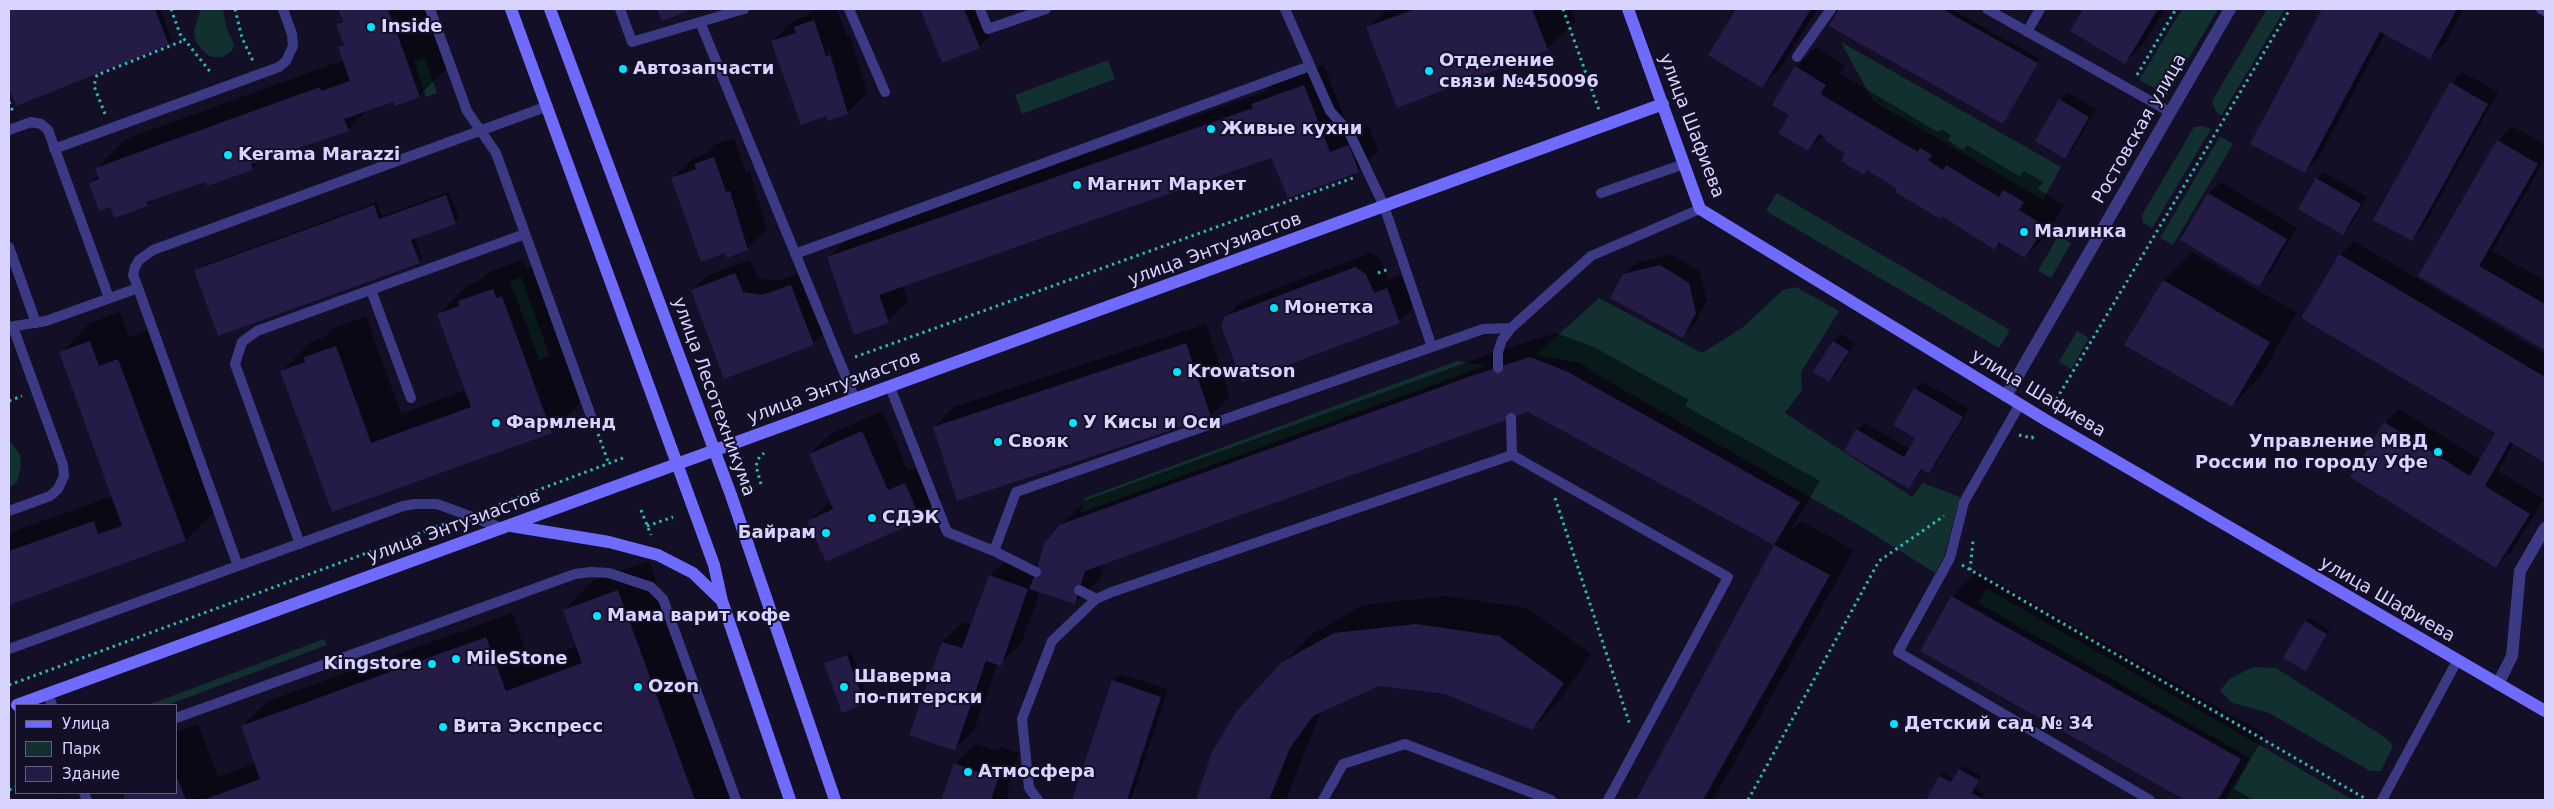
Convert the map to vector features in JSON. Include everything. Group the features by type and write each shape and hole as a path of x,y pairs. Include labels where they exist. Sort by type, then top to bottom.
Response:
{"main road":[{"path":"512,9 714,565 722,601 790,800"},
{"name":"улица Лесотехникума","path":"550,9 714,450 834,800"},
{"name":"улица Шафиева","path":"1628,9 1700,209 2044,419 2545,711"},
{"name":"улица Энтузиастов","path":"24,704 50,700 714,450 1663,104"},
{"path":"506,527 609,542 658,555 693,573 722,601"}],"street":[{"name":"Ростовская улица","path":"2006,396 2230,9"},
{"path":"2498,684 2512,656 2520,571 2545,528"}],"lane":[{"path":"54,148 280,67 291,53 292,34 283,9"},
{"path":"430,9 463,102 496,153 592,419"},
{"path":"620,9 632,42 744,9"},
{"path":"849,9 885,92"},
{"path":"980,9 988,29 1046,9"},
{"path":"1285,9 1330,111 1349,132 1384,206 1432,347"},
{"path":"1797,57 1831,9"},
{"path":"1987,9 2170,112"},
{"path":"2027,32 2040,9"},
{"path":"2541,9 2545,11"},
{"path":"700,22 855,400"},
{"path":"795,254 1310,66"},
{"path":"238,566 133,275 139,260 153,250 548,106"},
{"path":"9,130 31,122 41,124 48,130 109,298"},
{"path":"1601,193 1684,164"},
{"path":"1498,368 1498,352 1502,340 1511,328 1591,256 1700,209"},
{"path":"300,544 235,364 236,355 242,342 257,331 525,234"},
{"path":"9,247 36,323"},
{"path":"9,511 50,496 58,489 64,476 63,465 11,327 36,323 138,288"},
{"path":"371,290 410,398"},
{"path":"994,551 1016,492 1483,329 1511,328"},
{"path":"890,387 947,532 994,551 1036,572"},
{"path":"2020,404 1964,502 1950,558 1898,652 2150,800"},
{"path":"1511,418 1512,455"},
{"path":"1038,800 1029,788 1022,719 1052,641 1096,599 1512,455 1728,577 1608,800"},
{"path":"9,648 415,504 437,504 506,527"},
{"path":"178,717 574,574 609,573 651,587 664,599 736,800"},
{"path":"1079,590 1096,599"},
{"path":"2382,800 2457,661"},
{"path":"1323,800 1343,764 1405,744 1551,800"}],"path":[{"path":"171,9 184,40 224,88"},
{"path":"235,9 242,38 261,74"},
{"path":"1563,9 1604,125"},
{"path":"2128,88 2176,9"},
{"path":"2044,419 2290,9"},
{"path":"110,128 94,86 97,75 184,40"},
{"path":"852,358 1368,172"},
{"path":"592,419 609,464"},
{"path":"2014,442 2018,434 2032,438"},
{"path":"761,484 756,466 758,459 764,453"},
{"path":"9,685 623,458"},
{"path":"1548,476 1637,746"},
{"path":"1748,800 1878,561 1964,502"},
{"path":"641,510 653,540"},
{"path":"648,526 673,517"},
{"path":"1970,570 1975,532"},
{"path":"1950,558 2369,800"}],"green space":[{"path":"201,9 223,9 226,26 234,45 232,51 222,57 212,57 205,53 196,42 194,30"},
{"path":"2182,9 2218,9 2167,95 2139,80"},
{"path":"2267,9 2285,9 2221,116 2215,110 2212,101"},
{"path":"1841,42 2061,167 2043,200 1873,101"},
{"path":"425,58 437,93 426,97 414,61"},
{"path":"1108,60 1115,79 1022,114 1015,95"},
{"path":"2203,126 2211,129 2152,228 2143,223 2142,215 2194,127"},
{"path":"2220,136 2233,144 2173,245 2160,238"},
{"path":"1777,193 2010,330 1999,348 1766,211"},
{"path":"2058,236 2071,243 2051,278 2038,271"},
{"path":"521,277 550,356 539,360 510,281"},
{"path":"1796,287 1839,311 1801,372 1802,390 1785,413 1912,497 1923,483 1960,497 1944,557 1935,573 1862,527 1596,374 1581,363 1541,356 1538,353 1599,298 1702,353 1742,328 1783,290"},
{"path":"2077,331 2089,338 2071,369 2059,362"},
{"path":"1457,361 1485,366 1080,513 1085,498"},
{"path":"9,439 20,455 21,467 17,482 9,488"},
{"path":"1986,588 2353,800 2225,800 2250,758 1978,603"},
{"path":"324,639 327,645 171,704 151,704"},
{"path":"2253,667 2276,668 2386,738 2393,746 2381,771 2370,771 2269,713 2233,703 2220,691 2229,679"}],"building":[{"path":"9,9 155,9 169,45 16,106 9,88"},
{"path":"338,9 388,9 420,97 395,106 393,102 344,119 349,131 251,164 253,170 207,186 205,182 147,202 148,206 114,218 110,207 99,211 89,183 99,179 95,168 320,87 321,91 350,81 338,47 344,45 336,24 343,22"},
{"path":"657,9 693,9 662,21"},
{"path":"920,9 964,9 980,48 942,63"},
{"path":"1415,9 1532,9 1548,50 1397,108 1366,27"},
{"path":"1736,9 1811,9 1762,88 1708,55"},
{"path":"1839,9 1942,9 2038,63 2003,124 1829,26"},
{"path":"2083,9 2158,9 2125,64 2070,31"},
{"path":"2322,9 2457,9 2430,59 2380,32 2305,173 2250,144"},
{"path":"814,20 826,56 830,55 848,114 827,121 826,116 801,125 771,41 796,33 794,27"},
{"path":"1795,66 1826,85 1821,93 1822,95 1918,152 1920,148 1932,155 1928,160 1943,170 1946,165 1999,197 2003,190 2024,202 2019,210 2045,226 2025,258 1999,242 1995,250 1942,216 1940,219 1895,192 1897,189 1867,170 1864,175 1841,161 1845,153 1824,140 1826,138 1819,134 1808,151 1778,133 1789,115 1772,105"},
{"path":"2450,82 2488,104 2412,241 2373,220"},
{"path":"1304,85 1330,152 1349,145 1359,172 1288,198 1271,158 879,295 889,323 854,335 827,257 1253,108 1251,104"},
{"path":"2059,99 2089,117 2065,159 2035,141"},
{"path":"2497,140 2538,164 2479,266 2545,304 2545,350 2418,276"},
{"path":"714,157 726,192 730,191 748,250 727,258 725,253 701,262 671,178 696,169 694,164"},
{"path":"2316,178 2361,204 2343,235 2298,209"},
{"path":"2208,193 2287,239 2259,287 2180,240"},
{"path":"446,195 456,224 411,240 420,263 218,336 194,270 374,205 379,219"},
{"path":"2339,254 2545,377 2545,463 2510,442 2485,486 2530,514 2496,568 2350,477 2384,422 2470,476 2495,433 2301,318"},
{"path":"1660,265 1689,283 1696,313 1683,338 1610,298 1623,274"},
{"path":"1355,267 1366,274 1374,293 1387,288 1400,323 1242,382 1221,326 1225,316"},
{"path":"735,273 743,292 762,295 791,285 814,345 724,379 691,290"},
{"path":"2163,280 2270,342 2232,407 2124,345"},
{"path":"493,289 496,298 502,296 552,433 332,512 280,371 305,362 304,357 336,346 371,443 471,407 437,314 459,306 458,301"},
{"path":"90,341 99,366 118,359 186,541 9,605 9,551 94,521 98,534 122,526 59,352"},
{"path":"1833,341 1849,351 1829,382 1813,372"},
{"path":"1186,343 1211,417 957,501 933,427"},
{"path":"1530,357 1568,372 1800,502 1774,545 1528,412 1085,571 1075,604 1029,589 1044,544 1059,525 1474,375"},
{"path":"1914,388 1963,417 1929,473 1921,469 1909,489 1844,451 1856,429 1904,457 1915,438 1893,425"},
{"path":"862,431 888,490 905,483 921,520 826,562 807,521 833,509 809,454"},
{"path":"1774,545 1830,575 1703,800 1636,800"},
{"path":"989,575 1028,589 1001,666 986,661 955,751 909,735 942,642 962,648"},
{"path":"618,590 695,800 203,800 260,779 241,726 486,637 506,691 582,663 563,610"},
{"path":"1951,596 2241,759 2218,800 2185,800 1920,651"},
{"path":"2305,621 2327,634 2306,671 2283,658"},
{"path":"1416,624 1499,636 1564,683 1532,730 1445,694 1379,686 1313,716 1290,748 1269,800 1196,800 1212,752 1236,712 1282,662 1334,633"},
{"path":"847,655 865,704 842,713 824,663"},
{"path":"1112,680 1161,697 1127,800 1072,800"},
{"path":"954,763 978,772 980,767 1000,773 991,800 941,800"},
{"path":"1959,769 1979,780 1972,793 1981,798 1980,800 1926,800 1939,776 1951,782"},
{"path":"178,780 186,800 125,800 123,794 178,794"}],"place":[{"name":"Inside","path":"371,27"},
{"name":"Автозапчасти","path":"623,69"},
{"name":"Отделение связи №450096","path":"1429,71"},
{"name":"Живые кухни","path":"1211,129"},
{"name":"Kerama Marazzi","path":"228,155"},
{"name":"Магнит Маркет","path":"1077,185"},
{"name":"Малинка","path":"2024,232"},
{"name":"Монетка","path":"1274,308"},
{"name":"Krowatson","path":"1177,372"},
{"name":"Фармленд","path":"496,423"},
{"name":"У Кисы и Оси","path":"1073,423"},
{"name":"Свояк","path":"998,442"},
{"name":"Управление МВД России по городу Уфе","path":"2438,452"},
{"name":"СДЭК","path":"872,518"},
{"name":"Байрам","path":"826,533"},
{"name":"Мама варит кофе","path":"597,616"},
{"name":"MileStone","path":"456,659"},
{"name":"Kingstore","path":"432,664"},
{"name":"Ozon","path":"638,687"},
{"name":"Шаверма по-питерски","path":"844,687"},
{"name":"Детский сад № 34","path":"1894,724"},
{"name":"Вита Экспресс","path":"443,727"},
{"name":"Атмосфера","path":"968,772"}]}
